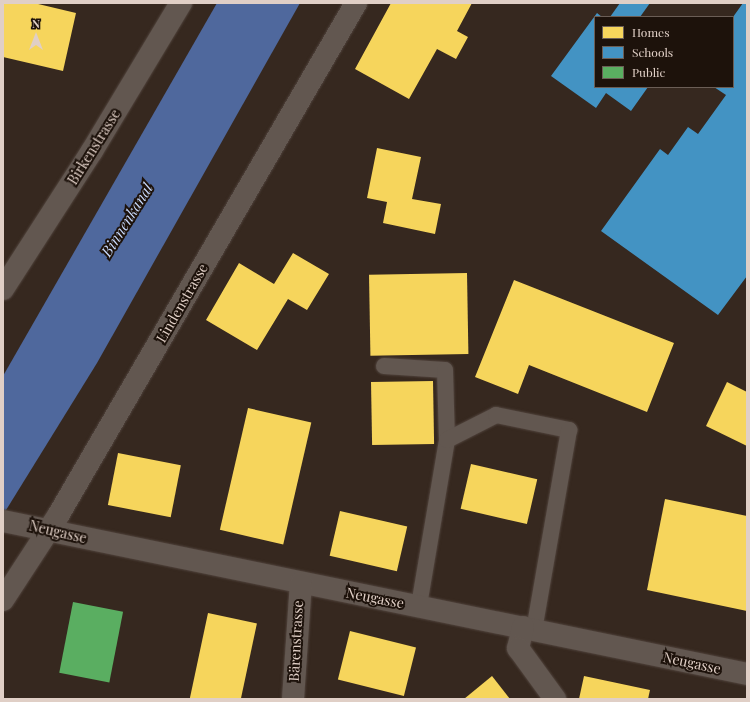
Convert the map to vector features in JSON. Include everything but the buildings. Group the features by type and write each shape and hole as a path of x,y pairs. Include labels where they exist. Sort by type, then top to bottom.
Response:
{"street":[{"name":"Birkenstrasse","path":"3,289 92,151 181,3"},
{"name":"Lindenstrasse","path":"3,600 49,531 356,3"},
{"name":"Neugasse","path":"3,521 747,674"},
{"name":"Bärenstrasse","path":"293,699 301,583"},
{"path":"529,629 518,648 555,699"}],"lane":[{"path":"384,366 445,370 447,440 419,606"},
{"path":"447,440 496,415 569,430 529,629"}],"water":[{"name":"Binnenkanal","path":"217,3 300,3 97,363 3,515 3,376"}]}
